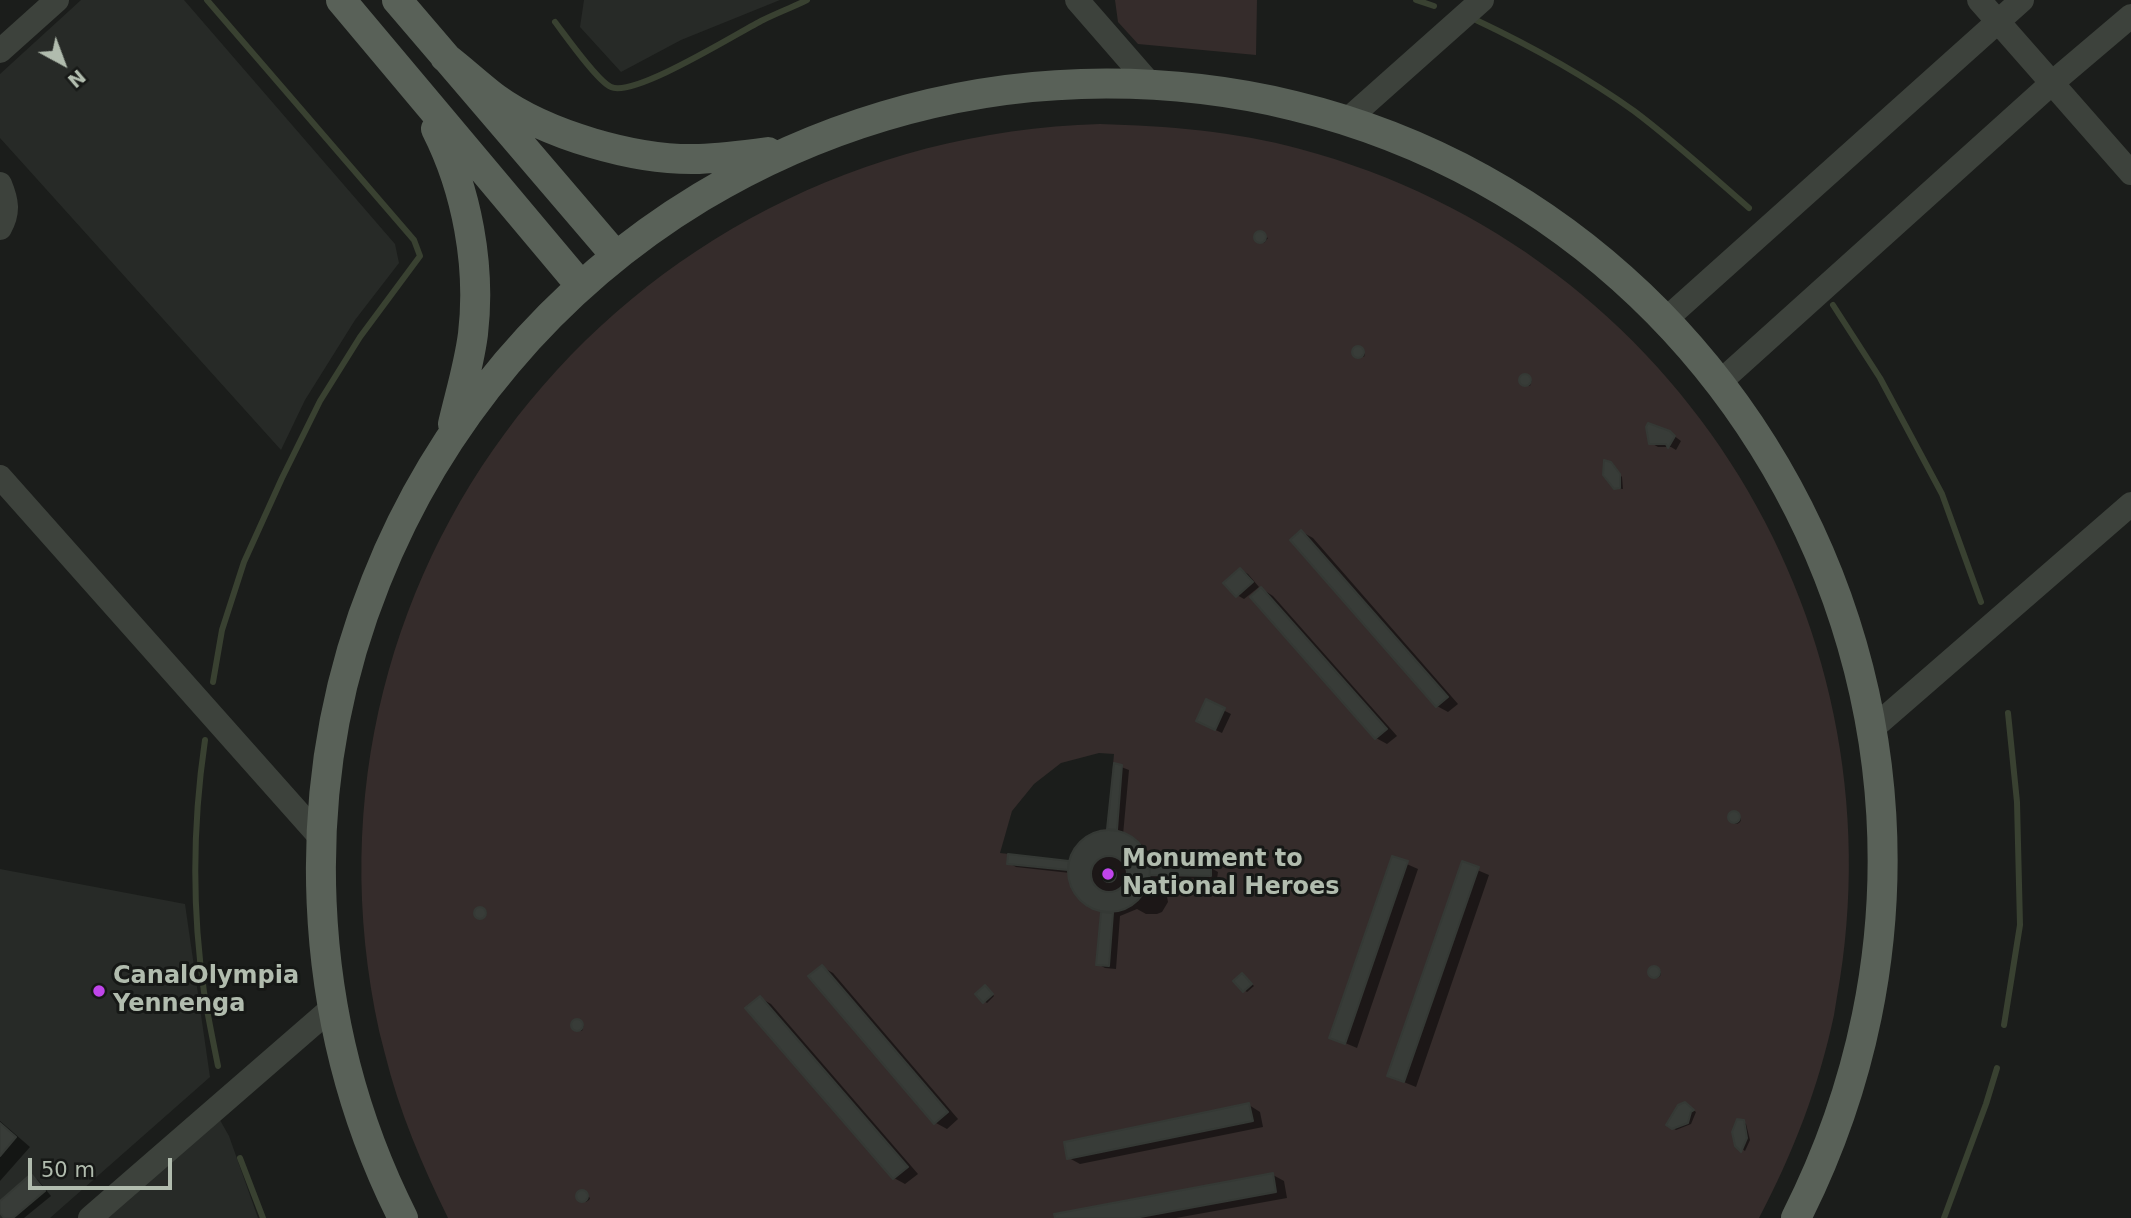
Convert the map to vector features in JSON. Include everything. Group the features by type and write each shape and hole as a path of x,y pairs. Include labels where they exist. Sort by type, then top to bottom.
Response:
{"main road":[{"path":"341,0 581,286"},
{"path":"397,0 616,256"},
{"path":"445,57 496,98 529,118 603,146 664,157 696,159 792,150"},
{"path":"403,1218 380,1168 345,1065 333,1007 323,923 321,838 334,726 354,643 394,538 449,439 510,358 581,286 616,256 663,221 705,195 792,150 878,118 968,96 1059,85 1152,85 1250,97 1346,121 1435,156 1518,201 1595,256 1665,320 1720,382 1767,449 1818,546 1854,649 1872,729 1880,786 1883,861 1880,928 1862,1040 1844,1104 1817,1175 1796,1218"},
{"path":"418,91 454,167 467,221 475,277 473,334 449,439"}],"street":[{"path":"0,51 57,0"},
{"path":"1077,0 1152,85"},
{"path":"1346,121 1482,0"},
{"path":"1979,0 2131,173"},
{"path":"1665,320 2022,0"},
{"path":"1720,382 2052,83 2131,16"},
{"path":"0,184 7,201 6,217 0,228"},
{"path":"0,477 321,838"},
{"path":"1872,729 2131,503"},
{"path":"90,1218 333,1007"}],"shaded area":[{"path":"81,0 184,0 395,244 399,263 355,320 305,400 281,450 0,138 0,74"},
{"path":"584,0 780,0 681,40 621,72 580,27"},
{"path":"1115,0 1257,0 1256,55 1138,44 1118,22"},
{"path":"1100,124 1201,130 1300,149 1435,200 1555,273 1657,366 1739,476 1800,599 1837,732 1849,871 1834,1015 1821,1068 1804,1119 1759,1218 448,1218 412,1138 385,1054 362,879 379,711 432,556 518,417 631,300 769,209 926,149","holes":["1099,753 1114,754 1107,829 1084,839 1069,861 1000,853 1012,811 1034,784 1061,763"]},
{"name":"CanalOlympia Yennenga","path":"0,869 185,904 210,1077 50,1218 0,1218"},
{"path":"216,1113 229,1136 258,1218 99,1218"}],"building":[{"path":"1260,231 1266,237 1260,243 1254,237"},
{"path":"1358,346 1364,352 1358,358 1352,352"},
{"path":"1525,374 1531,380 1525,386 1519,380"},
{"path":"1648,423 1670,431 1675,436 1668,448 1666,444 1649,444 1646,427"},
{"path":"1604,460 1611,462 1620,474 1620,488 1614,489 1603,475"},
{"path":"1301,530 1448,697 1436,707 1290,540"},
{"path":"1240,568 1253,582 1236,597 1223,583"},
{"path":"1261,587 1387,729 1375,739 1250,597"},
{"path":"1206,699 1225,708 1215,730 1196,721"},
{"path":"1114,763 1122,765 1117,830 1107,829"},
{"path":"1734,811 1740,817 1734,823 1728,817"},
{"path":"1109,830 1125,833 1138,842 1147,855 1150,871 1147,887 1138,900 1125,909 1109,912 1093,909 1080,900 1071,887 1068,871 1071,855 1080,842 1093,833"},
{"path":"1008,854 1069,861 1068,870 1007,864"},
{"path":"1109,856 1122,861 1127,874 1122,887 1109,892 1096,887 1091,874 1096,861"},
{"path":"1392,856 1408,861 1345,1044 1329,1038"},
{"path":"1462,861 1479,867 1404,1082 1387,1076"},
{"path":"1150,865 1211,867 1211,876 1150,875"},
{"path":"1109,868 1114,870 1114,880 1109,882 1104,880 1102,875 1104,870"},
{"path":"480,907 486,913 480,919 474,913"},
{"path":"1101,912 1113,913 1109,966 1096,965"},
{"path":"822,965 948,1112 934,1124 808,976"},
{"path":"1654,966 1660,972 1654,978 1648,972"},
{"path":"1242,973 1252,984 1243,992 1233,981"},
{"path":"985,985 993,994 983,1003 975,994"},
{"path":"760,996 908,1167 893,1179 745,1008"},
{"path":"577,1019 583,1025 577,1031 571,1025"},
{"path":"1685,1102 1694,1110 1688,1123 1672,1129 1666,1125 1678,1105"},
{"path":"1249,1103 1253,1121 1067,1159 1064,1142"},
{"path":"1737,1119 1744,1120 1747,1138 1741,1152 1735,1146 1732,1132"},
{"path":"0,1123 16,1137 0,1156"},
{"path":"1273,1173 1276,1192 1135,1218 1055,1218 1054,1214"},
{"path":"31,1174 45,1191 13,1218 4,1218 0,1213 0,1201"},
{"path":"582,1190 588,1196 582,1202 576,1196"}],"waterway":[{"path":"207,0 414,240 420,256 360,337 320,401 282,478 244,562 222,630 213,682"},
{"path":"555,22 598,77 611,87 623,88 662,74 763,20 807,0"},
{"path":"1416,0 1434,6"},
{"path":"1476,20 1557,62 1634,111 1749,208"},
{"path":"1833,305 1880,378 1942,494 1981,602"},
{"path":"2004,1025 2020,925 2017,802 2008,713"},
{"path":"205,740 196,834 197,930 204,992 218,1066"},
{"path":"1944,1218 1997,1068"},
{"path":"240,1158 263,1218"}],"place":[{"name":"Monument to National Heroes","path":"1108,874"},
{"name":"CanalOlympia Yennenga","path":"99,991"}]}
